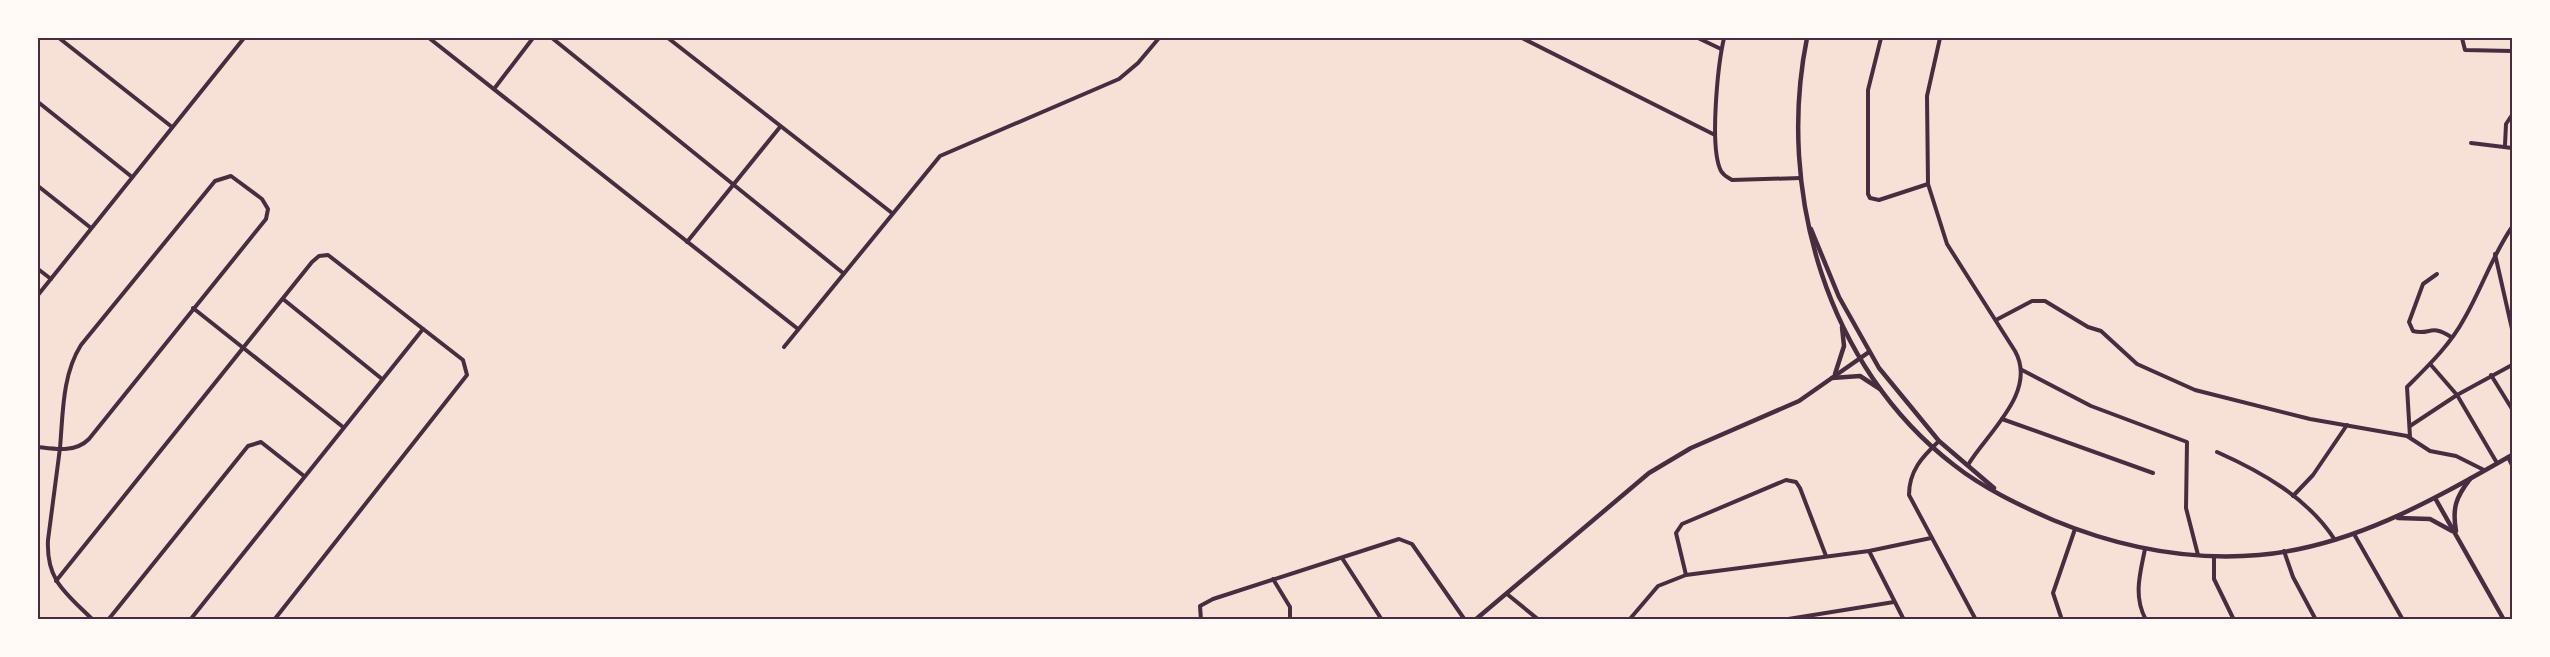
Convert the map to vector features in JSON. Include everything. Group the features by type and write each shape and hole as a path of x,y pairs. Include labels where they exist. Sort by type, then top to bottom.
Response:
{"street":[{"path":"60,38 172,127"},
{"path":"38,295 244,38"},
{"path":"429,38 799,329"},
{"path":"494,89 533,38"},
{"path":"552,38 844,273"},
{"path":"668,38 892,213"},
{"path":"784,347 940,156 1119,79 1138,63 1159,38"},
{"path":"1522,38 1715,135"},
{"path":"1698,38 1721,49"},
{"path":"1724,38 1721,49 1715,135 1720,169 1724,176 1738,180 1801,178"},
{"path":"1807,38 1799,98 1801,178 1815,257 1841,322 1860,358 1884,392 1933,447 1970,477 2074,529 2145,549 2214,557 2284,551 2336,540 2392,519 2510,456 2512,465"},
{"path":"1881,38 1874,57 1868,90 1868,194 1870,198 1879,200 1928,184"},
{"path":"1940,38 1927,96 1928,184 1947,244 2019,358 2021,369 2017,392 2002,419 1968,465"},
{"path":"2462,38 2465,51 2512,51"},
{"path":"38,102 132,177"},
{"path":"2505,145 2506,124 2512,115"},
{"path":"687,242 780,127"},
{"path":"2470,143 2505,145 2512,148"},
{"path":"38,447 59,450 80,446 89,439 268,214 262,199 235,177 226,175 215,181 76,353 68,374 59,450 48,554 56,582 93,620"},
{"path":"38,186 91,228"},
{"path":"1810,226 1839,297 1869,352 1892,386 1940,441 2000,492"},
{"path":"2410,437 2407,387 2431,364 2451,337 2482,286 2495,252 2512,228"},
{"path":"2495,252 2512,329"},
{"path":"56,582 314,259 328,255 463,360 467,368 466,378 274,620"},
{"path":"38,269 51,279"},
{"path":"2438,274 2423,284 2409,322 2413,331 2418,333 2436,329 2451,337"},
{"path":"283,299 382,379"},
{"path":"1996,320 2032,301 2045,301 2088,327 2101,331 2137,364 2180,384 2232,400 2410,437 2430,451 2456,456 2484,470"},
{"path":"192,308 242,350 343,427"},
{"path":"1835,374 1844,346 1841,322"},
{"path":"190,620 423,329"},
{"path":"1476,620 1618,496 1671,458 1778,412 1869,352"},
{"path":"2431,364 2457,395 2497,463"},
{"path":"2410,426 2457,395 2512,365"},
{"path":"2021,369 2091,406 2187,442 2186,508 2198,556"},
{"path":"2491,375 2512,409"},
{"path":"1829,379 1860,376 1884,392"},
{"path":"2002,419 2153,473"},
{"path":"2293,496 2313,475 2347,425"},
{"path":"1940,441 1917,464 1909,484 1912,503 1976,620"},
{"path":"108,620 248,446 261,442 304,476"},
{"path":"2217,452 2253,469 2293,496 2310,509 2336,540"},
{"path":"2456,534 2453,515 2456,498 2472,477"},
{"path":"1686,575 1676,533 1682,524 1786,480 1796,482 1800,488 1826,556"},
{"path":"2435,498 2504,620"},
{"path":"2392,519 2430,519 2456,534"},
{"path":"2062,620 2053,593 2074,529"},
{"path":"2354,534 2403,620"},
{"path":"1629,620 1658,586 1686,575 1869,551 1931,538"},
{"path":"1200,620 1200,606 1203,604 1399,539 1409,542 1465,620"},
{"path":"2145,549 2137,594 2138,603 2146,620"},
{"path":"1869,551 1904,620"},
{"path":"2284,551 2293,577 2316,620"},
{"path":"2214,557 2214,579 2234,620"},
{"path":"1342,558 1382,620"},
{"path":"1273,579 1290,607 1290,620"},
{"path":"1507,594 1539,620"},
{"path":"1782,620 1894,602"}]}
